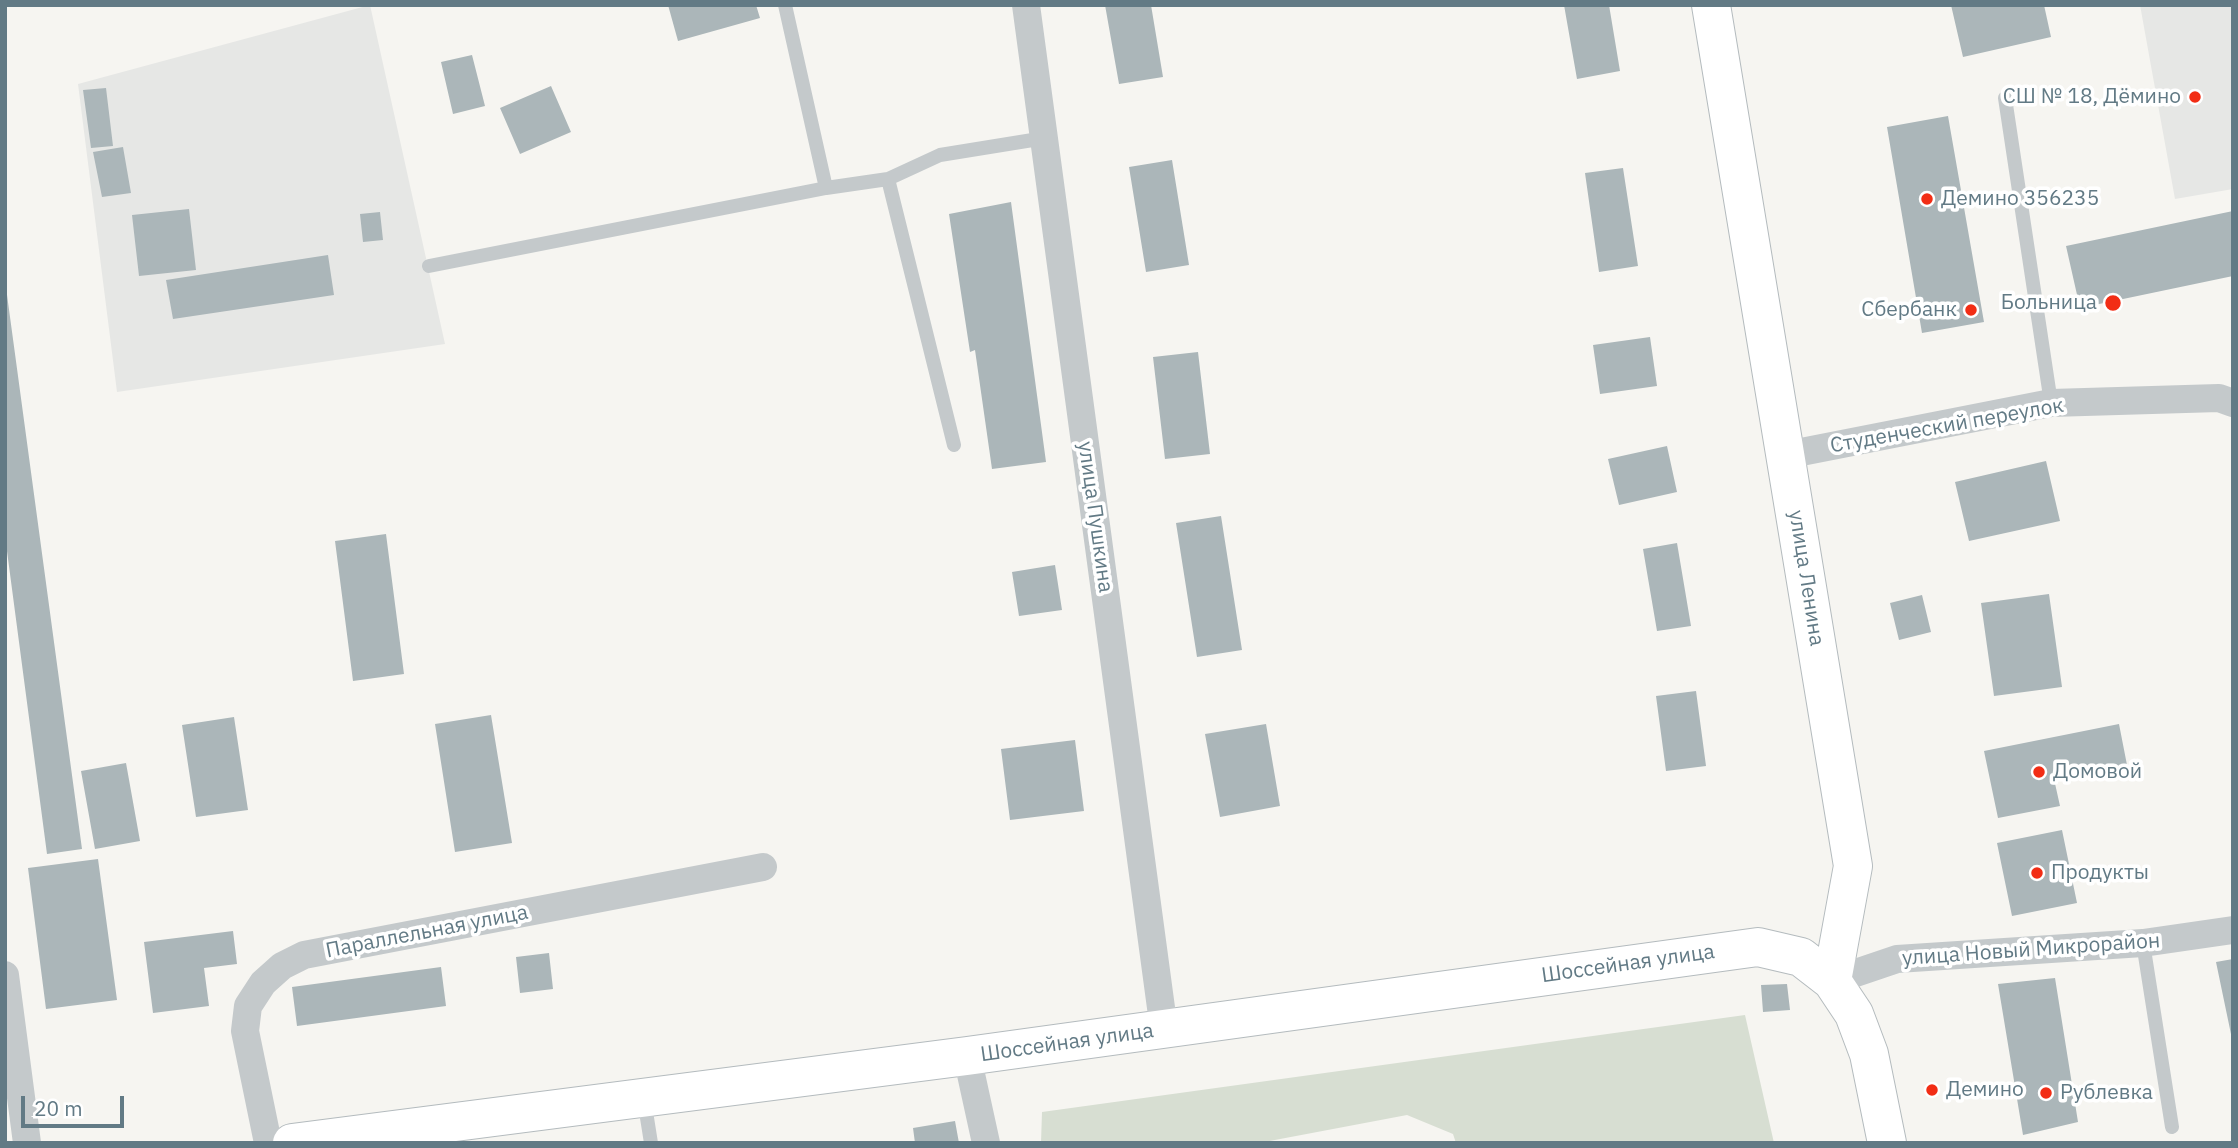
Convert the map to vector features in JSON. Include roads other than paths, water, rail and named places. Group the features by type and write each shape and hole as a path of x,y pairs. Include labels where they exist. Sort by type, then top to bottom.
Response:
{"street":[{"name":"улица Пушкина","path":"1026,5 1164,1030"},
{"name":"улица Ленина","path":"1711,5 1853,866 1832,981"},
{"name":"Студенческий переулок","path":"1786,455 2052,404 2219,398 2233,403"},
{"name":"Параллельная улица","path":"268,1143 245,1031 248,1006 263,983 282,966 303,955 763,867"},
{"name":"улица Новый Микрорайон","path":"1832,981 1897,959 2143,943 2233,930"},
{"name":"Шоссейная улица","path":"292,1143 393,1136 643,1097 1164,1030 1758,947 1801,957 1832,981"},
{"path":"5,975 27,1143"},
{"path":"1832,981 1854,1014 1869,1054 1887,1143"},
{"path":"967,1056 986,1143"}],"lane":[{"path":"785,5 826,188"},
{"path":"2005,98 2052,404"},
{"path":"429,266 888,178 940,155 1045,138"},
{"path":"888,178 954,445"},
{"path":"2143,943 2172,1127"},
{"path":"643,1097 651,1143"}],"place":[{"name":"СШ № 18, Дёмино","path":"2195,97"},
{"name":"Демино 356235","path":"1927,199"},
{"name":"Больница","path":"2113,303"},
{"name":"Сбербанк","path":"1971,310"},
{"name":"Домовой","path":"2039,772"},
{"name":"Продукты","path":"2037,873"},
{"name":"Демино","path":"1932,1090"},
{"name":"Рублевка","path":"2046,1093"}]}
